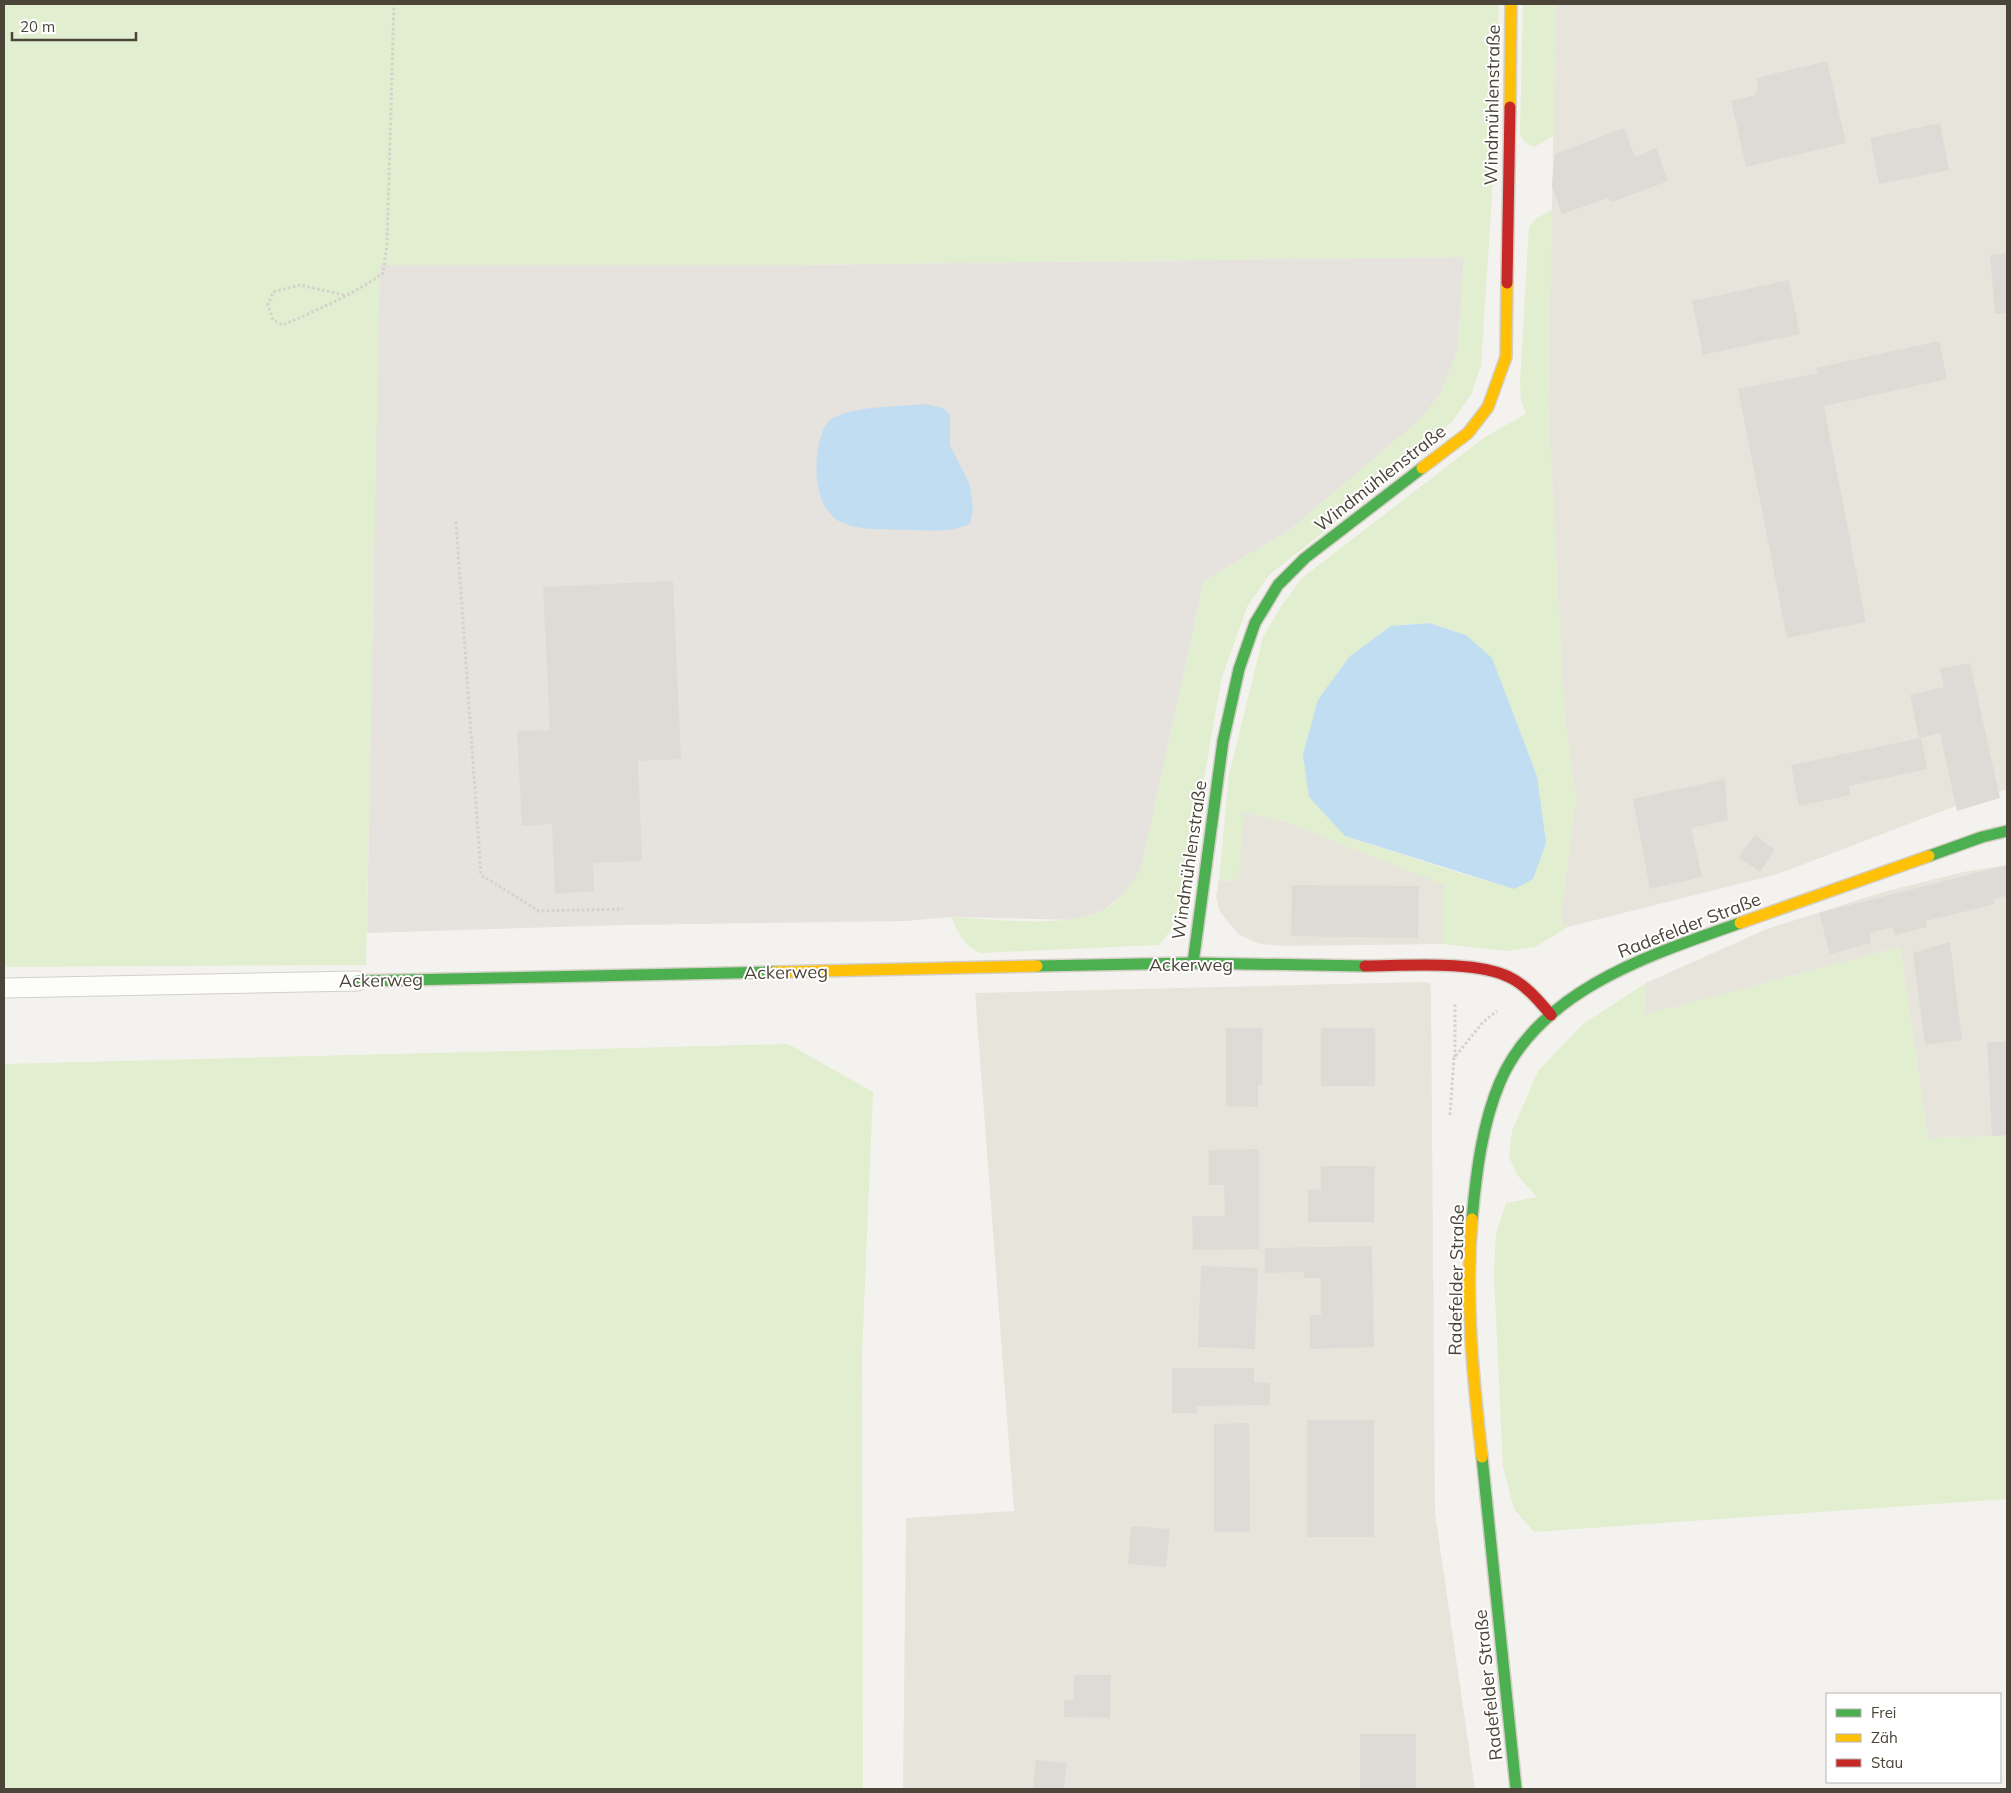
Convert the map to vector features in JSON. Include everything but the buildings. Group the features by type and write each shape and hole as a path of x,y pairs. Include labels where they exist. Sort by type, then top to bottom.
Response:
{"street":[{"name":"Windmühlenstraße","path":"1193,963 1223,741 1239,669 1255,623 1278,585 1305,558 1468,433 1488,407 1506,357 1512,4"},
{"name":"Radefelder Straße","path":"1516,1789 1470,1349 1470,1232 1478,1162 1492,1099 1509,1064 1532,1033 1550,1015 1607,976 1654,954 1982,838 2007,831"},
{"name":"Ackerweg","path":"357,981 1193,963 1456,967 1480,968 1506,974 1528,988 1550,1015"}],"lane":[{"name":"Ackerweg","path":"4,988 357,981"}],"path":[{"path":"344,295 300,284 273,292 268,305 273,320 283,325 360,289 383,273 387,245 394,4"},
{"path":"456,522 481,875 539,911 623,908"},
{"path":"1454,1058 1456,967"}],"shaded area":[{"path":"1556,4 2007,4 2007,789 1945,810 1778,874 1568,927 1562,925 1561,914 1576,799 1564,711 1548,402"},
{"path":"1464,257 1458,348 1441,393 1419,421 1288,531 1204,581 1141,869 1126,892 1104,910 1078,920 951,917 907,921 624,925 367,933 379,264 797,265"},
{"path":"1243,812 1287,822 1445,885 1444,944 1286,946 1260,944 1239,935 1220,912 1216,897 1219,880 1238,881"},
{"path":"2007,865 2007,1136 1928,1138 1900,947 1644,1015 1646,983 1767,929 1883,892 1963,872"},
{"path":"1430,983 1431,993 1435,1513 1475,1789 903,1789 906,1518 1014,1511 975,993"}],"green space":[{"path":"4,4 1499,4 1493,180 1481,366 1471,395 1452,422 1350,511 1269,575 1247,607 1222,677 1184,890 1171,930 1159,945 982,953 966,944 951,917 1008,921 1050,921 1087,916 1109,907 1125,892 1133,881 1141,869 1204,581 1288,531 1419,420 1441,393 1458,348 1464,257 797,265 380,265 366,965 4,967"},
{"path":"1523,4 1556,4 1553,136 1534,147 1524,142 1520,134"},
{"path":"1552,210 1548,402 1564,711 1576,799 1561,914 1562,925 1568,927 1535,947 1506,951 1444,944 1444,885 1287,822 1244,812 1238,881 1219,880 1229,775 1263,637 1280,608 1302,578 1485,437 1526,414 1521,400 1520,381 1529,227 1537,218","holes":["1429,623 1466,635 1514,889 1345,836 1318,700 1350,656 1391,626"]},
{"path":"1900,947 1928,1138 2007,1136 2007,1499 1534,1532 1514,1509 1503,1467 1494,1275 1496,1234 1506,1203 1537,1197 1518,1176 1509,1157 1512,1131 1538,1071 1583,1024 1646,983 1644,1015"},
{"path":"788,1044 873,1092 862,1353 863,1789 4,1789 4,1064"}],"water":[{"path":"926,404 942,408 950,414 950,445 970,485 973,509 970,524 955,529 939,530 874,529 850,526 834,517 822,501 816,469 821,435 828,422 835,417 857,410"},
{"path":"1429,623 1466,635 1492,658 1537,776 1546,843 1533,879 1514,889 1345,836 1309,797 1303,754 1318,700 1322,694 1350,656 1391,626"}],"traffic: fast":[{"path":"1193,963 1223,741 1239,669 1255,623 1278,585 1305,558 1422,468"},
{"path":"1929,856 1982,837 2007,831"},
{"path":"1472,1219 1484,1132 1494,1098 1500,1082 1518,1050 1542,1022 1571,999 1602,979 1636,962 1740,923"},
{"path":"1037,966 1193,963 1365,966"},
{"path":"357,981 775,972"},
{"path":"1482,1457 1516,1789"}],"traffic: slow":[{"path":"1510,107 1511,4"},
{"path":"1422,468 1468,433 1488,407 1506,357 1507,283"},
{"path":"1740,923 1929,856"},
{"path":"775,972 1037,966"},
{"path":"1472,1219 1469,1278 1470,1308 1473,1368 1482,1457"}],"traffic: jam":[{"path":"1507,283 1510,107"},
{"path":"1365,966 1439,965 1478,968 1495,972 1521,984 1551,1015"}]}
